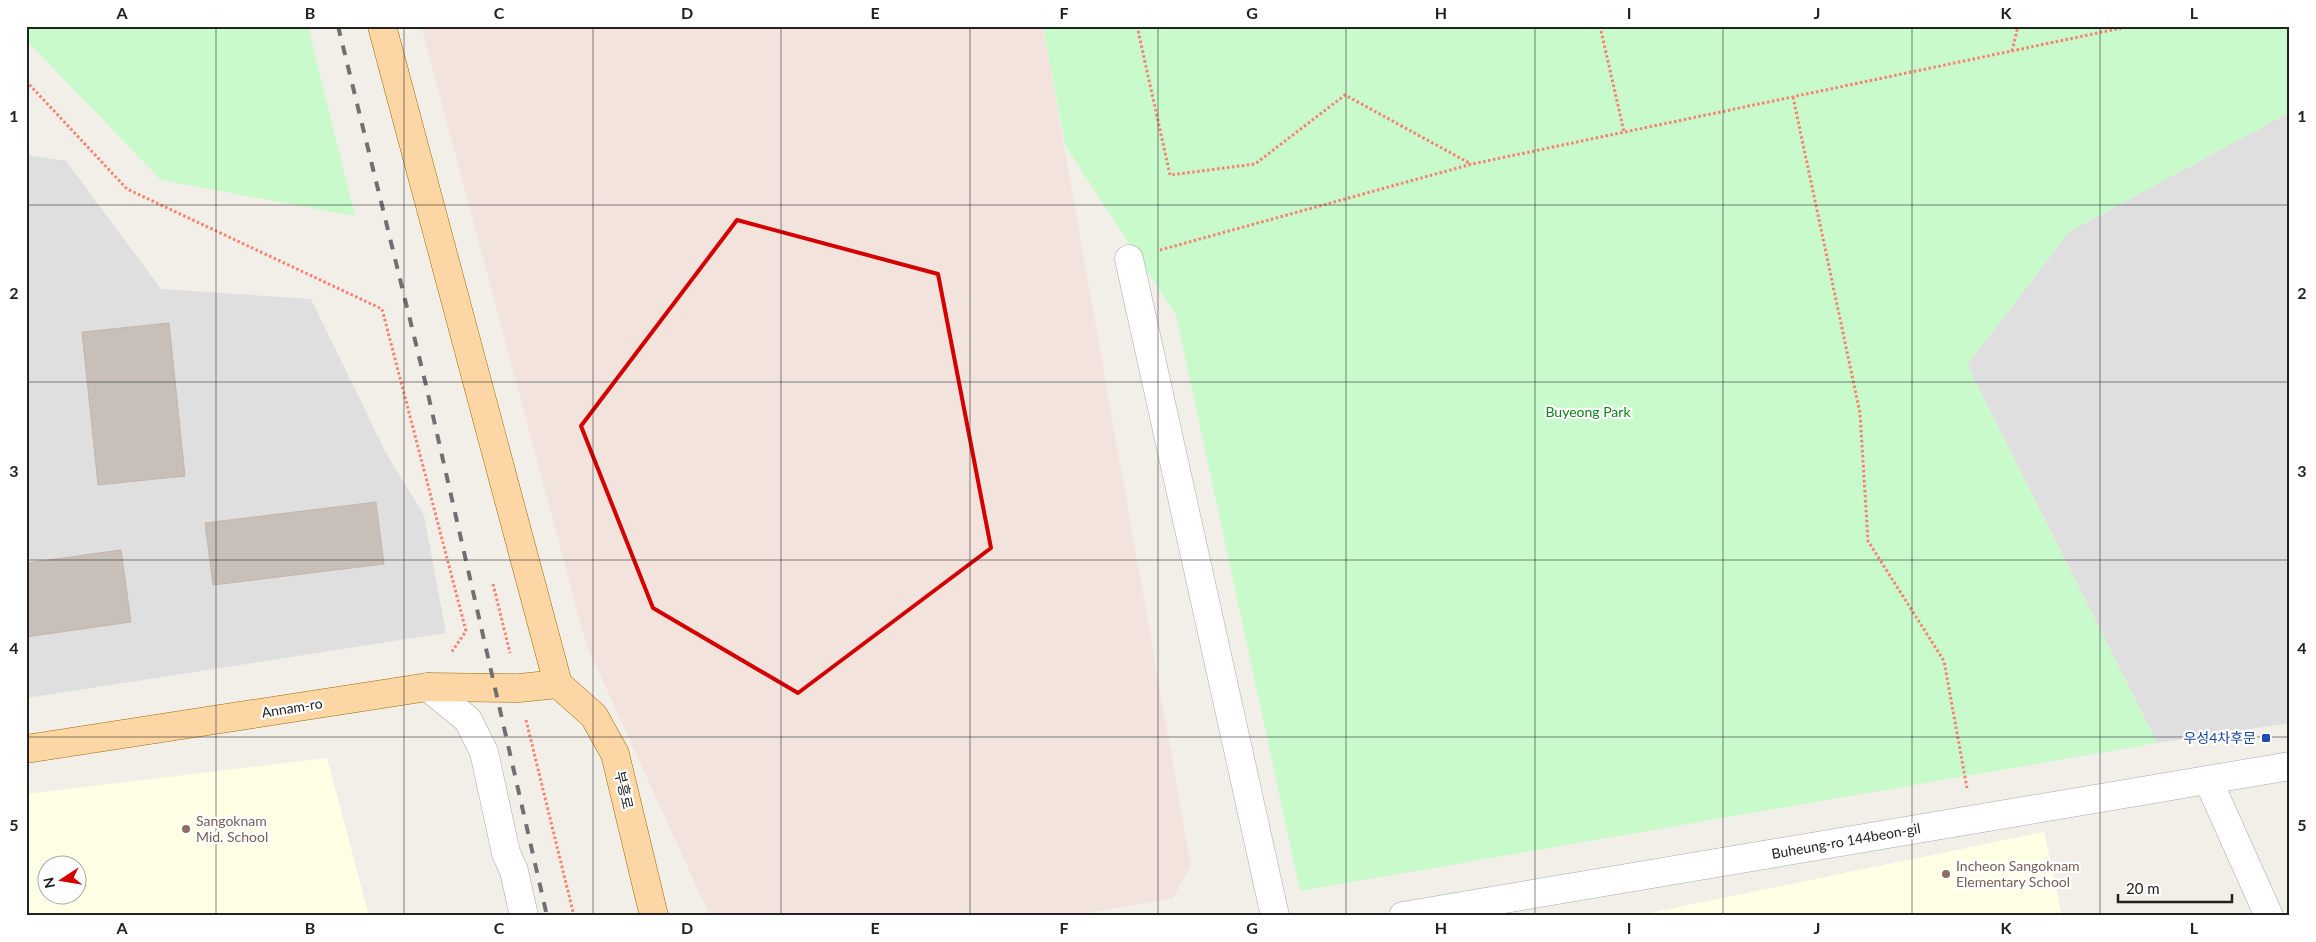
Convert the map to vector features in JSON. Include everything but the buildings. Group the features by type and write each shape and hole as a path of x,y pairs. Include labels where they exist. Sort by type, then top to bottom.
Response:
{"main road":[{"path":"382,26 558,684"},
{"name":"Annam-ro","path":"26,749 428,687 519,688 558,684"},
{"name":"부흥로","path":"558,684 594,716 616,754 654,916"}],"lane":[{"path":"1129,259 1275,916"},
{"path":"428,687 468,720 484,752 506,853 514,872 524,916"},
{"name":"Buheung-ro 144beon-gil","path":"1403,916 2290,766"},
{"path":"2208,780 2270,916"}],"path":[{"path":"1137,26 1170,175 1255,164 1345,95 1472,164"},
{"path":"1600,26 1624,132"},
{"path":"2012,51 2018,26"},
{"path":"1129,259 1472,164 2131,26"},
{"path":"26,81 127,189 382,309 466,632 428,687"},
{"path":"1793,97 1860,413 1868,541 1944,661 1972,819"},
{"path":"493,584 574,916"}],"highlighted area":[{"path":"737,220 938,274 991,548 798,693 653,608 581,426"}],"shaded area":[{"path":"421,26 1043,26 1191,866 1173,898 1069,916 710,916 586,644"},
{"path":"2290,112 2290,723 2157,743 1967,365 2069,232"},
{"path":"26,155 66,161 161,289 311,299 386,453 424,515 446,633 26,698"},
{"name":"Sangoknam Mid. School","path":"327,758 369,916 26,916 26,794"},
{"name":"Incheon Sangoknam Elementary School","path":"2044,832 2062,916 1635,916"}],"green space":[{"path":"26,26 308,26 355,216 161,180 26,40"},
{"name":"Buyeong Park","path":"1043,26 2290,26 2290,112 2069,232 1967,365 2157,743 1300,891 1176,315 1065,145"}],"railway":[{"path":"338,26 425,381 547,916"}],"place":[{"name":"우성4차후문","path":"2266,738"},
{"name":"Sangoknam Mid. School","path":"186,829"},
{"name":"Incheon Sangoknam Elementary School","path":"1946,874"}]}
